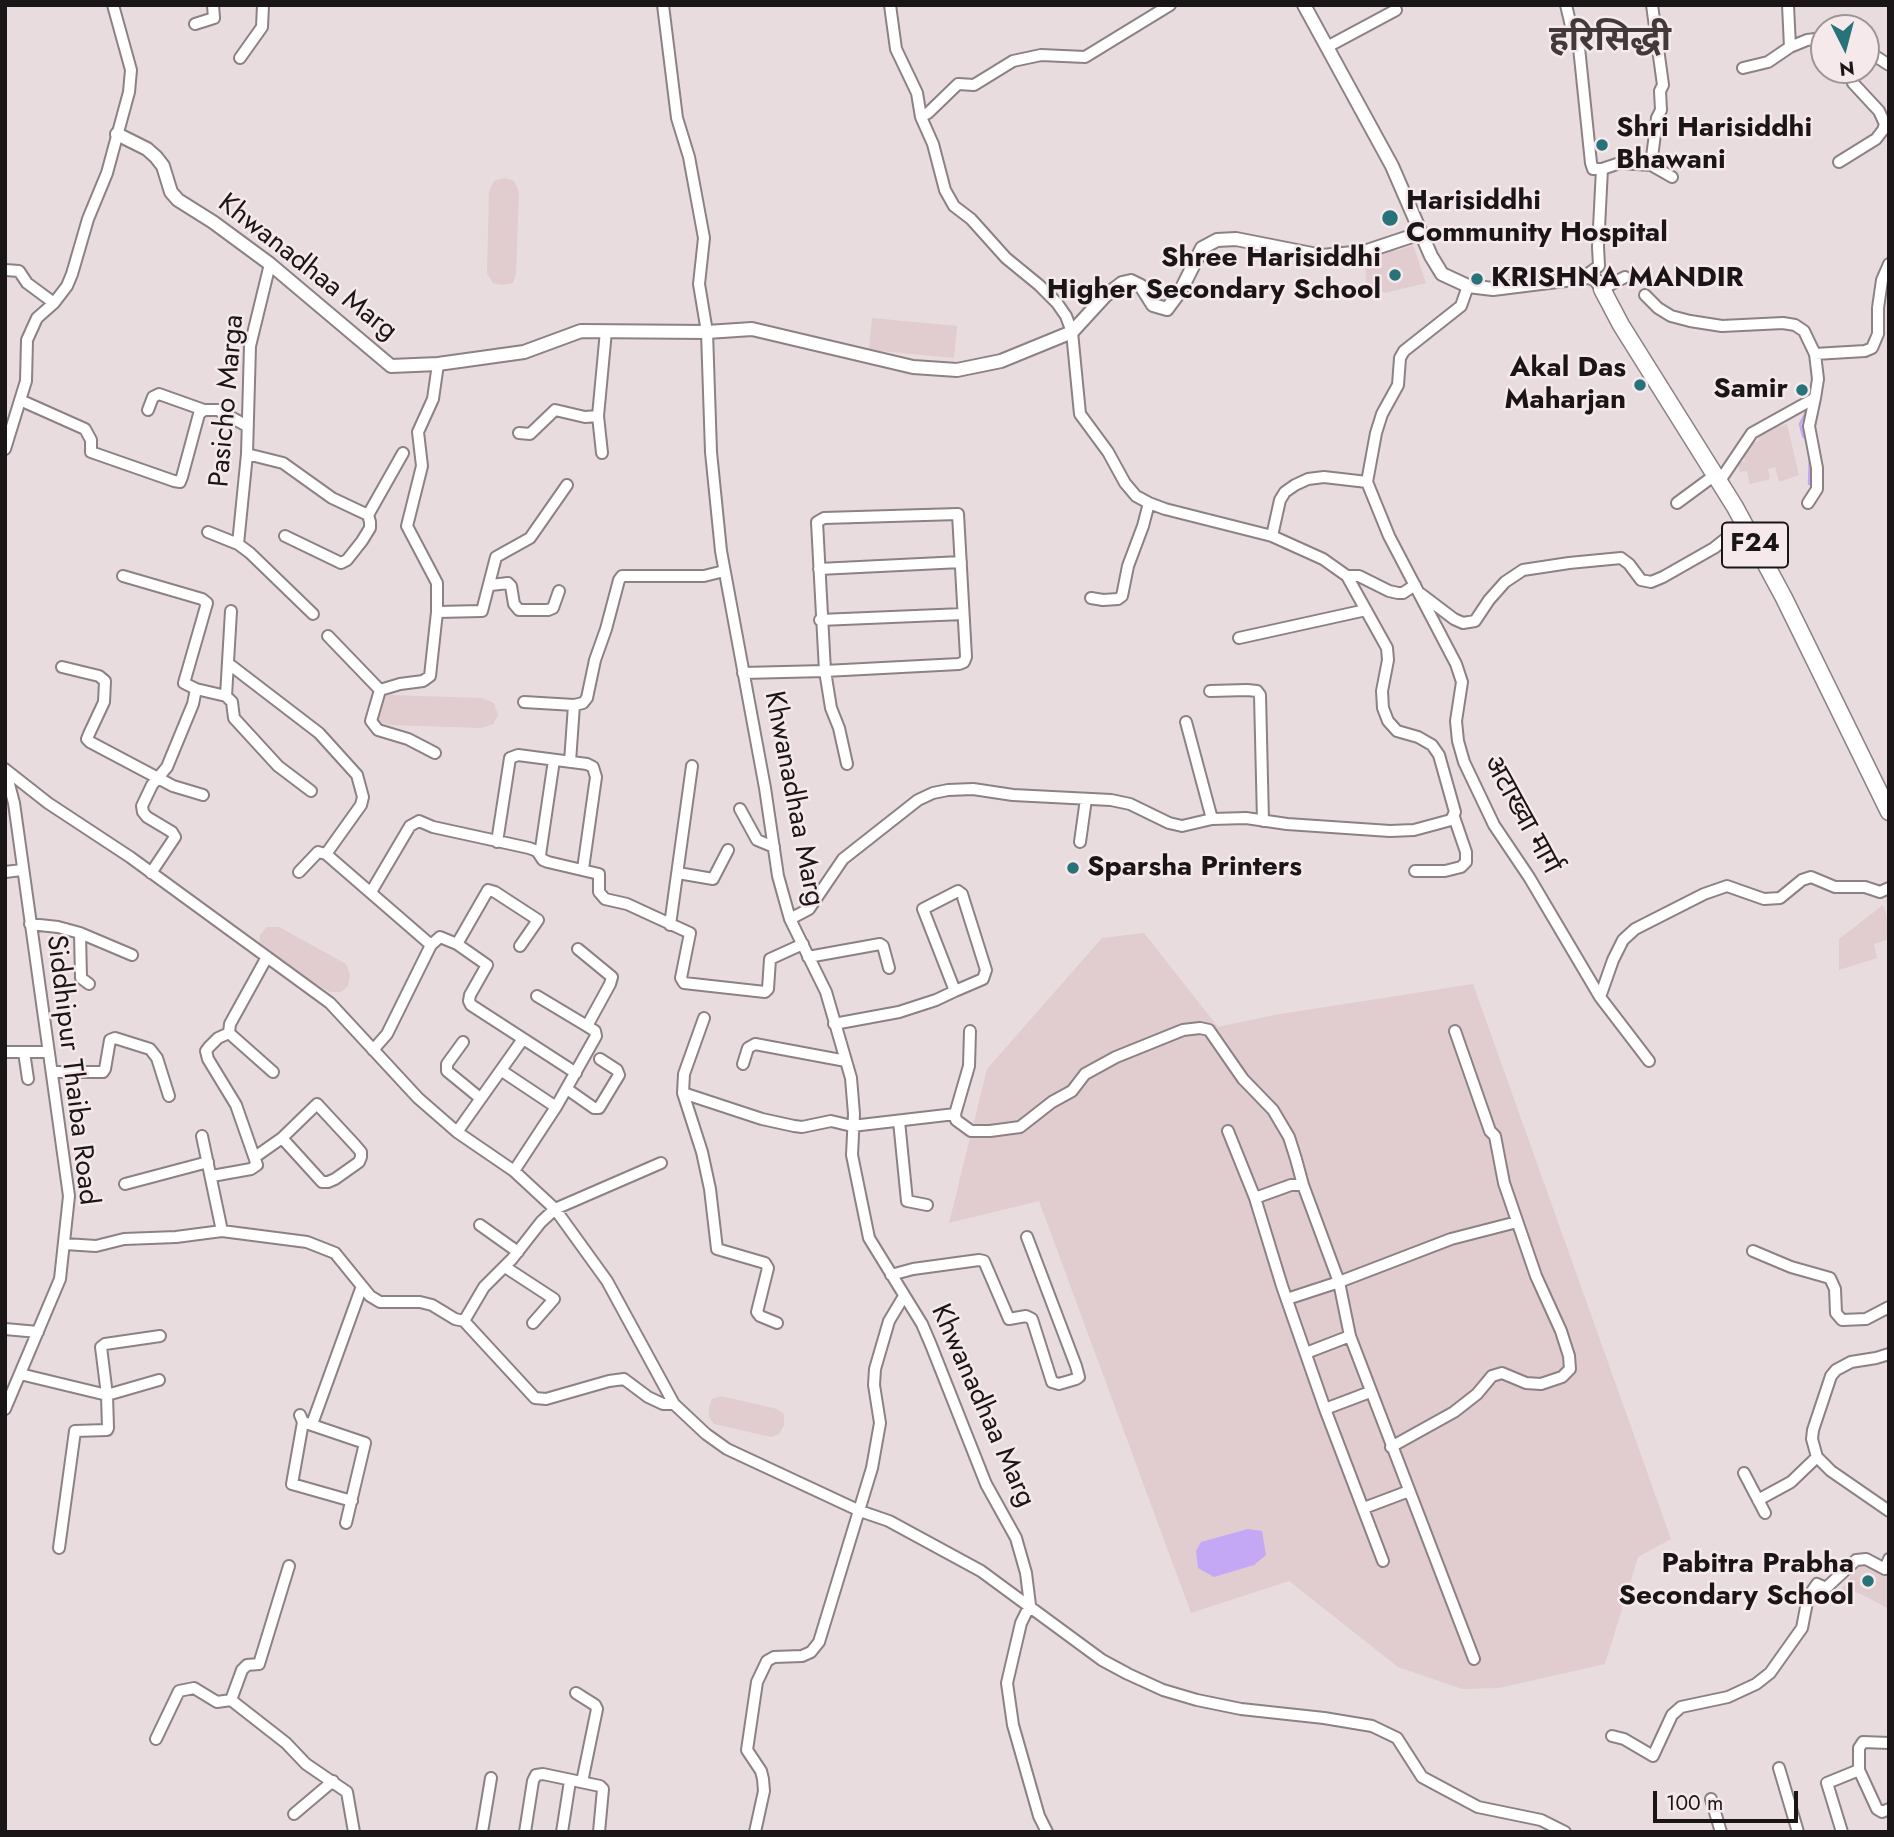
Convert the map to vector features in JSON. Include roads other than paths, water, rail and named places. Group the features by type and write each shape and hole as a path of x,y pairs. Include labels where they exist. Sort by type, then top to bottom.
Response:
{"main road":[{"name":"F24","path":"1602,289 1621,325 1744,525 1784,598 1889,812"}],"street":[{"path":"5,449 26,381 27,340 37,318 54,303 72,274 88,219 107,173 129,92 131,70 114,5"},
{"path":"195,24 214,18 213,5"},
{"path":"240,58 262,27 263,5"},
{"path":"663,5 677,118 689,158 704,238 699,284 707,332"},
{"path":"890,5 896,49 917,93 921,117 933,144 945,190 954,206 971,219 1006,258 1039,285 1066,316 1072,332 1080,414 1108,452 1125,483 1136,496 1149,503 1272,536 1323,559 1347,576 1387,648 1388,660 1382,691 1383,708 1388,721 1397,731 1418,737 1432,745 1439,755 1454,817 1466,852 1466,862 1461,867 1445,871 1415,871"},
{"path":"921,117 958,84 975,85 1013,61 1041,55 1085,57 1170,5"},
{"path":"1304,5 1392,166 1431,256 1442,274 1468,286 1504,289 1582,278 1596,280 1602,289 1625,277"},
{"path":"1566,5 1571,26 1577,28 1592,169 1620,163 1651,165 1672,177"},
{"path":"1651,165 1657,118 1661,110 1663,75 1659,49 1656,47 1652,5"},
{"path":"1788,5 1790,47"},
{"path":"1327,47 1396,10"},
{"path":"1743,68 1768,62 1790,47 1810,40"},
{"path":"1839,162 1876,139 1885,124 1879,111 1854,84"},
{"name":"Khwanadhaa Marg","path":"117,134 147,149 156,157 163,166 171,192 178,200 270,264 391,366 438,364 524,352 581,331 707,332 752,329 913,367 957,370 1001,360 1072,332 1104,296 1122,283 1131,281 1141,286 1153,305 1162,309 1170,307 1202,248 1217,240 1236,239 1322,256 1364,252 1421,233"},
{"path":"1582,278 1599,266 1602,169"},
{"name":"Pasicho Marga","path":"238,544 247,454 250,346 270,264"},
{"path":"1815,354 1869,350 1878,334 1882,280 1889,264"},
{"path":"5,270 19,271 27,283 54,303"},
{"path":"1272,536 1280,500 1285,492 1295,485 1308,479 1324,477 1367,482 1382,414 1398,385 1399,358 1404,351 1461,306 1468,286"},
{"path":"1645,295 1671,316 1690,321 1722,326 1783,323 1795,325 1804,331 1815,354 1818,379 1809,426 1817,489 1808,503"},
{"path":"602,453 598,416 606,331"},
{"name":"Khwanadhaa Marg","path":"707,332 711,452 724,571 778,876 790,919 826,992 846,1061 853,1098 852,1155 869,1238 922,1324 986,1484 1016,1538 1026,1573 1030,1605"},
{"path":"380,690 423,681 430,676 437,612 437,583 407,526 422,466 418,432 433,399 438,364"},
{"path":"148,410 153,397 159,394 204,410 218,410 247,426"},
{"path":"1677,503 1717,479 1752,433 1815,398"},
{"path":"20,400 85,429 91,440 91,452 180,482 199,414 204,410"},
{"path":"519,433 530,434 555,411 585,417 598,416"},
{"path":"285,536 341,563 347,560 370,528 368,516 403,453"},
{"path":"247,454 282,463 332,498 368,516"},
{"name":"अटाख्वा मार्ग","path":"1367,482 1389,536 1456,664 1462,682 1456,721 1464,762 1494,825 1529,877 1600,997 1649,1061"},
{"path":"437,612 482,611 491,585 496,557 530,538 567,485"},
{"path":"1091,598 1103,600 1122,596 1128,566 1149,503"},
{"path":"743,673 825,671 964,662 966,657 958,514 824,518 817,522 820,620 825,671 831,708 839,728 847,764"},
{"path":"1347,576 1359,576 1389,592 1403,593 1417,589 1454,619 1463,623 1475,621 1505,582 1524,570 1621,558 1642,580 1651,582 1714,548 1744,525"},
{"path":"208,532 238,544 313,614"},
{"path":"819,569 961,562"},
{"path":"524,702 574,705 583,703 587,698 595,660 622,576 704,576 724,571"},
{"path":"123,576 202,599 207,603 184,683 226,696 233,702 234,718 278,766 311,791"},
{"path":"491,585 508,583 512,586 514,604 519,610 553,608 559,591"},
{"path":"1239,638 1366,610"},
{"path":"226,696 231,611"},
{"path":"820,620 963,614"},
{"path":"328,636 380,690"},
{"path":"229,664 320,733 357,775 363,797 361,804 326,854"},
{"path":"62,667 99,676 105,681 104,702 89,734 90,742 173,786 203,795"},
{"path":"151,873 175,837 143,812 145,798 167,767 197,689"},
{"path":"380,690 372,716 373,726 378,730 408,738 435,752"},
{"path":"1210,691 1247,690 1257,691 1260,695 1263,821"},
{"path":"570,762 574,705"},
{"path":"1186,722 1212,819"},
{"path":"497,842 510,758 518,755 587,764 595,770 583,869"},
{"path":"540,855 554,760"},
{"path":"1443,769 1464,762"},
{"path":"670,925 692,766"},
{"path":"6,769 48,803 151,873 330,1003 418,1098 457,1132 514,1171 555,1209 607,1281 674,1404 706,1434 727,1449 860,1511 889,1521 981,1571 1102,1660 1163,1690 1241,1709 1372,1726 1397,1738 1422,1777 1478,1807 1541,1820 1565,1832"},
{"name":"Siddhipur Thaiba Road","path":"5,1409 60,1279 69,1196 6,769"},
{"path":"790,919 809,909 843,859 902,812 933,793 948,790 973,789 1111,800 1130,804 1169,823 1182,826 1212,819 1390,831 1414,830 1454,817"},
{"path":"1080,842 1086,799"},
{"path":"740,809 757,840 774,847"},
{"path":"371,892 415,821 529,848 548,862 599,874 600,892 605,899 627,904 690,933 681,978 684,983 765,992 768,989 770,959 803,944"},
{"path":"678,873 713,879 728,849"},
{"path":"299,872 318,852 326,854 431,945"},
{"path":"5,872 22,870"},
{"path":"1600,997 1623,940 1635,929 1704,894 1727,886 1764,899 1780,898 1802,880 1811,877 1835,887 1865,887 1881,892 1889,888"},
{"path":"457,944 488,890 538,919 520,946"},
{"path":"834,1024 899,1012 955,991 983,979 986,970 962,894 958,891 923,909 955,991"},
{"path":"30,924 80,933 132,955"},
{"path":"80,933 81,978 89,984"},
{"path":"373,1050 387,1034 431,945 440,937 457,944 487,965 469,1001 523,1040 576,1073"},
{"path":"808,957 880,944 883,946 889,968"},
{"path":"578,949 612,977 587,1026"},
{"path":"229,1033 230,1024 267,957"},
{"path":"514,1171 567,1089 596,1036 587,1026 537,996"},
{"path":"704,1018 684,1074 683,1093 705,1164 717,1249 765,1264 768,1268 757,1312 777,1323"},
{"path":"970,1031 969,1066 955,1114 956,1120 971,1130 990,1131 1020,1127 1052,1102 1072,1091 1085,1073 1145,1044 1183,1030 1209,1030 1243,1079 1279,1119 1289,1137 1303,1185 1339,1282 1350,1336 1474,1659"},
{"path":"1391,1447 1454,1412 1477,1394 1492,1376 1502,1373 1525,1383 1541,1384 1562,1377 1570,1369 1569,1356 1535,1276 1504,1183 1495,1136 1490,1131 1455,1031"},
{"path":"229,1033 273,1072"},
{"path":"212,1176 256,1168 255,1157 236,1105 208,1059 206,1051 218,1038 229,1033"},
{"path":"52,1072 103,1072 106,1069 110,1040 116,1038 150,1049 158,1058 169,1096"},
{"path":"457,1132 523,1040"},
{"path":"463,1042 447,1063 447,1071 480,1098"},
{"path":"743,1064 748,1048 755,1044 846,1061"},
{"path":"5,1052 48,1052"},
{"path":"24,1052 28,1079"},
{"path":"567,1089 594,1108 599,1108 619,1075 617,1070 600,1059"},
{"path":"502,1072 556,1107"},
{"path":"683,1093 762,1119 802,1127 831,1121 852,1126 955,1114"},
{"path":"255,1157 282,1138 314,1106 320,1105 361,1152 361,1157 335,1179 322,1182 282,1138"},
{"path":"899,1121 907,1201 927,1205"},
{"path":"1228,1132 1255,1198 1325,1409 1383,1561"},
{"path":"202,1136 222,1231"},
{"path":"125,1184 208,1162"},
{"path":"464,1321 484,1287 555,1209 662,1163"},
{"path":"1255,1198 1291,1185 1303,1185"},
{"path":"1287,1299 1451,1239 1517,1222"},
{"path":"481,1225 517,1252"},
{"path":"65,1244 96,1245 124,1239 176,1237 222,1231 307,1242 335,1253 370,1296 380,1302 420,1302 464,1321 535,1398 546,1399 609,1381 624,1380 663,1404 674,1404"},
{"path":"891,1275 913,1269 984,1261 1009,1319 1026,1316 1032,1319 1052,1382 1059,1384 1076,1379 1079,1374 1027,1237"},
{"path":"1754,1251 1791,1267 1830,1278 1835,1289 1836,1313 1842,1320 1866,1319 1889,1307"},
{"path":"505,1266 554,1298 533,1323"},
{"path":"352,1501 292,1484 305,1420 362,1286"},
{"path":"755,1832 764,1791 763,1779 761,1771 747,1750 757,1682 767,1661 774,1657 802,1656 811,1652 819,1642 872,1468 880,1423 874,1385 875,1368 889,1321 904,1296"},
{"path":"5,1329 38,1332"},
{"path":"59,1548 75,1432 108,1430 101,1348 105,1344 160,1336"},
{"path":"1306,1353 1350,1336"},
{"path":"1889,1354 1851,1362 1831,1376 1813,1430 1817,1457 1831,1471 1889,1511"},
{"path":"20,1374 107,1395 159,1380"},
{"path":"1325,1409 1370,1392"},
{"path":"305,1420 365,1443 346,1523"},
{"path":"1758,1500 1791,1482 1817,1457"},
{"path":"1744,1473 1765,1513"},
{"path":"1364,1508 1409,1492"},
{"path":"1612,1736 1624,1739 1653,1756 1672,1715 1681,1707 1728,1697 1756,1684 1770,1673 1801,1628 1808,1597 1817,1584 1826,1588 1856,1560 1866,1559 1885,1569 1889,1559"},
{"path":"231,1700 242,1670 247,1665 259,1664 289,1566"},
{"path":"1030,1605 1021,1623 1007,1683 1018,1743 1039,1816 1047,1832"},
{"path":"156,1739 179,1690 194,1688 217,1702 231,1700 286,1744 306,1764 347,1792 354,1832"},
{"path":"562,1832 597,1709 576,1693"},
{"path":"1889,1743 1860,1744 1859,1770 1877,1809 1882,1812 1889,1809"},
{"path":"1779,1768 1798,1832"},
{"path":"1837,1830 1827,1783 1859,1770"},
{"path":"525,1832 533,1781 536,1775 544,1774 593,1784 603,1789 599,1832"},
{"path":"482,1832 491,1778"},
{"path":"294,1814 333,1781"},
{"path":"1711,1799 1721,1832"}],"waterway":[{"path":"1807,440 1800,424 1808,408"},
{"path":"1809,484 1810,452"}],"place":[{"name":"Shri Harisiddhi Bhawani","path":"1602,145"},
{"name":"Harisiddhi Community Hospital","path":"1390,218"},
{"name":"Shree Harisiddhi Higher Secondary School","path":"1395,275"},
{"name":"KRISHNA MANDIR","path":"1477,279"},
{"name":"Akal Das Maharjan","path":"1640,385"},
{"name":"Samir","path":"1802,390"},
{"name":"Sparsha Printers","path":"1073,868"},
{"name":"Pabitra Prabha Secondary School","path":"1868,1581"}],"district":[{"name":"हरिसिद्धी","path":"1610,42"}]}
